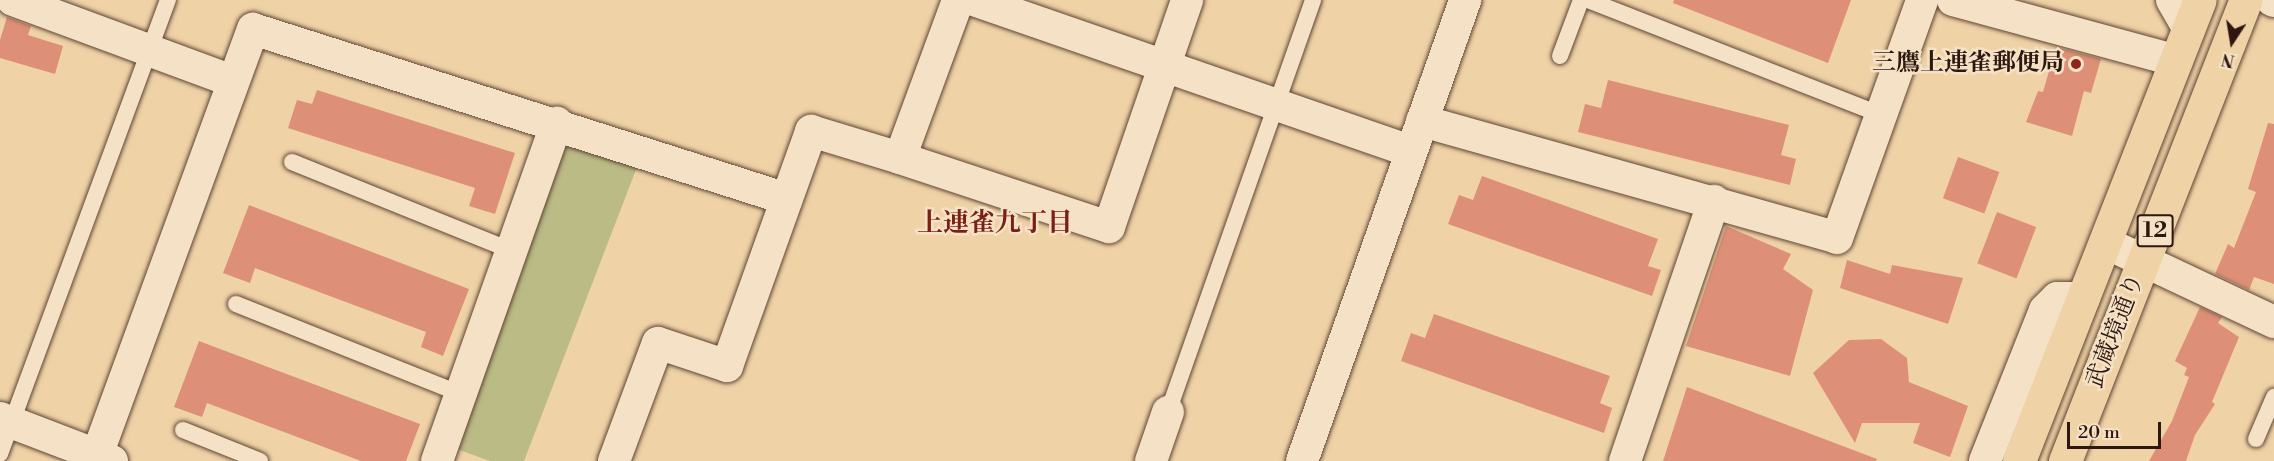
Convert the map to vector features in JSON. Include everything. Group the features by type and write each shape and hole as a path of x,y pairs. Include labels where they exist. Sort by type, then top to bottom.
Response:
{"main road":[{"name":"武蔵境通り","path":"2019,461 2200,0"},
{"name":"武蔵境通り","path":"2065,461 2246,0"}],"street":[{"path":"0,6 2,0"},
{"path":"13,0 232,81"},
{"path":"900,158 958,0"},
{"path":"974,0 1039,10 1165,65 1410,151"},
{"path":"614,461 658,343 727,366 811,131 1109,227 1187,0"},
{"path":"1302,461 1465,0"},
{"path":"1422,121 1714,201 1837,238 1922,0"},
{"path":"1953,0 2177,61"},
{"path":"2172,0 2188,30"},
{"path":"6,420 104,458 232,81 253,29 556,123 787,199"},
{"path":"437,461 556,123"},
{"path":"1625,461 1714,201"},
{"path":"2106,243 2274,322"},
{"path":"1985,461 2045,310 2056,298 2084,298"},
{"path":"1151,461 1168,412"}],"lane":[{"path":"0,454 6,420 151,51 168,0"},
{"path":"1168,412 1313,0"},
{"path":"1560,56 1581,0"},
{"path":"1588,0 1882,115"},
{"path":"292,162 512,250"},
{"path":"236,304 461,394"},
{"path":"2256,438 2274,397"},
{"path":"183,430 260,461"}],"green space":[{"path":"557,123 642,154 524,461 490,461 443,444"}],"building":[{"path":"1674,0 1851,0 1828,63 1673,3"},
{"path":"7,17 31,26 28,35 63,46 55,74 0,58 0,40"},
{"path":"2056,47 2101,59 2091,93 2084,91 2072,136 2026,122 2038,91 2043,92"},
{"path":"1608,80 1789,125 1781,155 1796,159 1790,185 1578,132 1585,104 1601,108"},
{"path":"317,90 515,153 495,214 469,206 475,188 288,128 297,100 312,104"},
{"path":"2268,123 2274,124 2274,284 2254,277 2249,290 2215,274 2228,244 2234,248 2256,192 2248,189"},
{"path":"1958,157 1999,172 1984,213 1943,198"},
{"path":"1482,176 1658,239 1648,266 1661,270 1652,296 1448,224 1459,195 1473,200"},
{"path":"249,205 469,289 443,356 421,347 426,332 255,268 250,283 223,273"},
{"path":"1997,212 2036,227 2017,278 1977,263"},
{"path":"1726,226 1791,254 1783,269 1813,290 1790,376 1686,346"},
{"path":"1847,260 1890,274 1892,265 1963,278 1948,324 1840,288"},
{"path":"2200,307 2222,317 2218,323 2239,337 2212,402 2215,404 2195,435 2186,461 2149,461 2172,421 2189,377 2184,375 2187,368 2175,361"},
{"path":"1434,314 1610,376 1600,403 1612,408 1604,433 1401,361 1411,333 1425,338"},
{"path":"1881,339 1907,358 1909,382 1968,406 1950,457 1913,443 1920,423 1862,423 1855,443 1813,373 1849,340"},
{"path":"199,341 420,424 406,461 361,461 207,403 202,417 174,407"},
{"path":"1687,387 1877,459 1876,461 1663,461"}],"place":[{"name":"三鷹上連雀郵便局","path":"2076,64"}],"district":[{"name":"上連雀九丁目","path":"995,224"}]}
